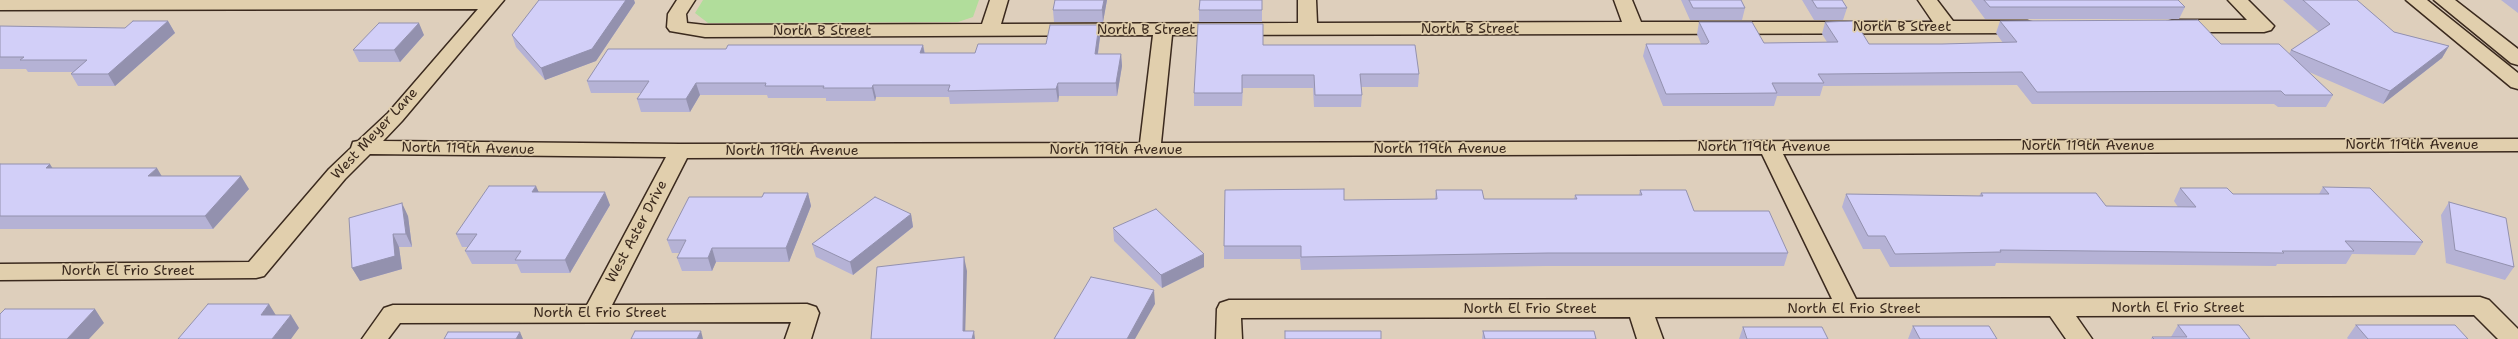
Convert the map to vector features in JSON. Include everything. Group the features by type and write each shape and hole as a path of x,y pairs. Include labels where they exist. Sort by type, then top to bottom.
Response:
{"street":[{"name":"North B Street","path":"686,0 677,14 676,27 704,31 2042,27"},
{"path":"990,30 999,0"},
{"path":"1307,0 1308,29"},
{"path":"1623,0 1634,28"},
{"path":"1927,0 1947,27"},
{"path":"2153,26 2264,26 2237,0"},
{"path":"2415,0 2518,82"},
{"path":"2443,0 2518,59"},
{"path":"0,4 494,1"},
{"name":"West Meyer Lane","path":"256,270 361,147 395,117 494,1"},
{"path":"1150,150 1162,30"},
{"name":"North 119th Avenue","path":"361,147 680,151 2518,145"},
{"path":"1769,147 1850,309"},
{"name":"West Aster Drive","path":"594,313 680,151"},
{"name":"North El Frio Street","path":"0,272 256,270"},
{"name":"North El Frio Street","path":"1228,339 1228,309 2058,309 2480,306 2513,339"},
{"path":"1640,309 1650,339"},
{"path":"2058,309 2079,339"},
{"name":"North El Frio Street","path":"375,339 393,314 807,313 798,339"}],"green space":[{"path":"703,0 979,0 973,17 958,22 708,23 695,13"}],"building":[{"path":"539,0 626,0 592,49 541,68 512,35"},
{"path":"1055,0 1104,0 1102,10 1053,10"},
{"path":"1200,0 1262,0 1262,10 1199,10"},
{"path":"1689,0 1741,0 1745,8 1693,8"},
{"path":"1812,0 1842,0 1847,8 1817,8"},
{"path":"1984,0 2178,0 2185,7 1990,7"},
{"path":"2303,0 2357,0 2394,32 2449,46 2390,91 2291,50 2330,24"},
{"path":"2198,20 2221,44 2279,44 2333,95 2285,95 2281,91 2037,92 2022,72 1818,74 1824,83 1772,83 1777,93 1666,94 1646,44 1707,44 1709,42 1699,22 1752,22 1764,43 1838,42 1825,22 1855,21 1869,44 1942,44 2017,42 2000,21"},
{"path":"133,21 168,21 108,74 71,74 87,60 20,60 24,57 0,57 0,26 125,28"},
{"path":"379,23 419,23 394,50 353,50"},
{"path":"1198,24 1263,24 1263,45 1415,45 1419,74 1360,74 1362,95 1315,95 1314,75 1242,75 1242,93 1194,93"},
{"path":"1050,25 1099,25 1095,54 1121,54 1116,83 1058,83 1056,89 948,91 950,85 873,85 872,88 823,88 824,86 765,86 766,83 696,83 686,99 637,99 649,81 587,81 608,49 726,49 728,45 923,45 920,53 975,53 978,44 1046,44"},
{"path":"0,164 50,164 46,168 157,168 148,176 241,176 205,216 0,216"},
{"path":"489,186 536,186 532,192 605,192 565,260 515,260 521,251 465,251 477,234 456,234"},
{"path":"2323,187 2370,188 2423,242 2345,241 2354,251 2282,251 2284,253 2000,250 2001,252 1895,254 1885,236 1868,236 1846,194 1983,196 1981,193 2096,193 2106,206 2196,207 2180,188 2227,188 2233,194 2329,194"},
{"path":"1344,189 1344,200 1437,199 1436,190 1482,190 1484,199 1577,199 1575,195 1642,195 1640,190 1686,190 1694,211 1769,211 1788,253 1548,253 1301,257 1301,246 1224,246 1225,190"},
{"path":"764,193 808,193 786,248 712,248 708,258 677,258 686,240 667,240 689,197 762,197"},
{"path":"875,197 911,214 850,262 812,244"},
{"path":"2449,202 2506,218 2514,267 2455,250"},
{"path":"402,203 406,234 393,234 395,256 352,268 349,218"},
{"path":"1156,209 1204,254 1161,275 1113,228"},
{"path":"964,257 963,331 974,331 972,339 871,339 877,267"},
{"path":"1091,277 1154,290 1127,339 1054,339"},
{"path":"208,304 269,304 261,315 291,315 272,339 178,339"},
{"path":"5,309 95,309 67,339 0,339 0,314"},
{"path":"2178,325 2239,325 2250,339 2154,339 2152,337 2187,337"},
{"path":"2356,325 2455,325 2468,339 2368,339"},
{"path":"1913,326 1989,326 1997,339 1920,339"},
{"path":"1743,327 1822,327 1828,339 1747,339"},
{"path":"635,331 701,331 697,339 631,339"},
{"path":"1285,331 1381,331 1381,339 1285,339"},
{"path":"1483,331 1594,331 1596,339 1485,339"},
{"path":"448,332 520,332 516,339 444,339"}]}
